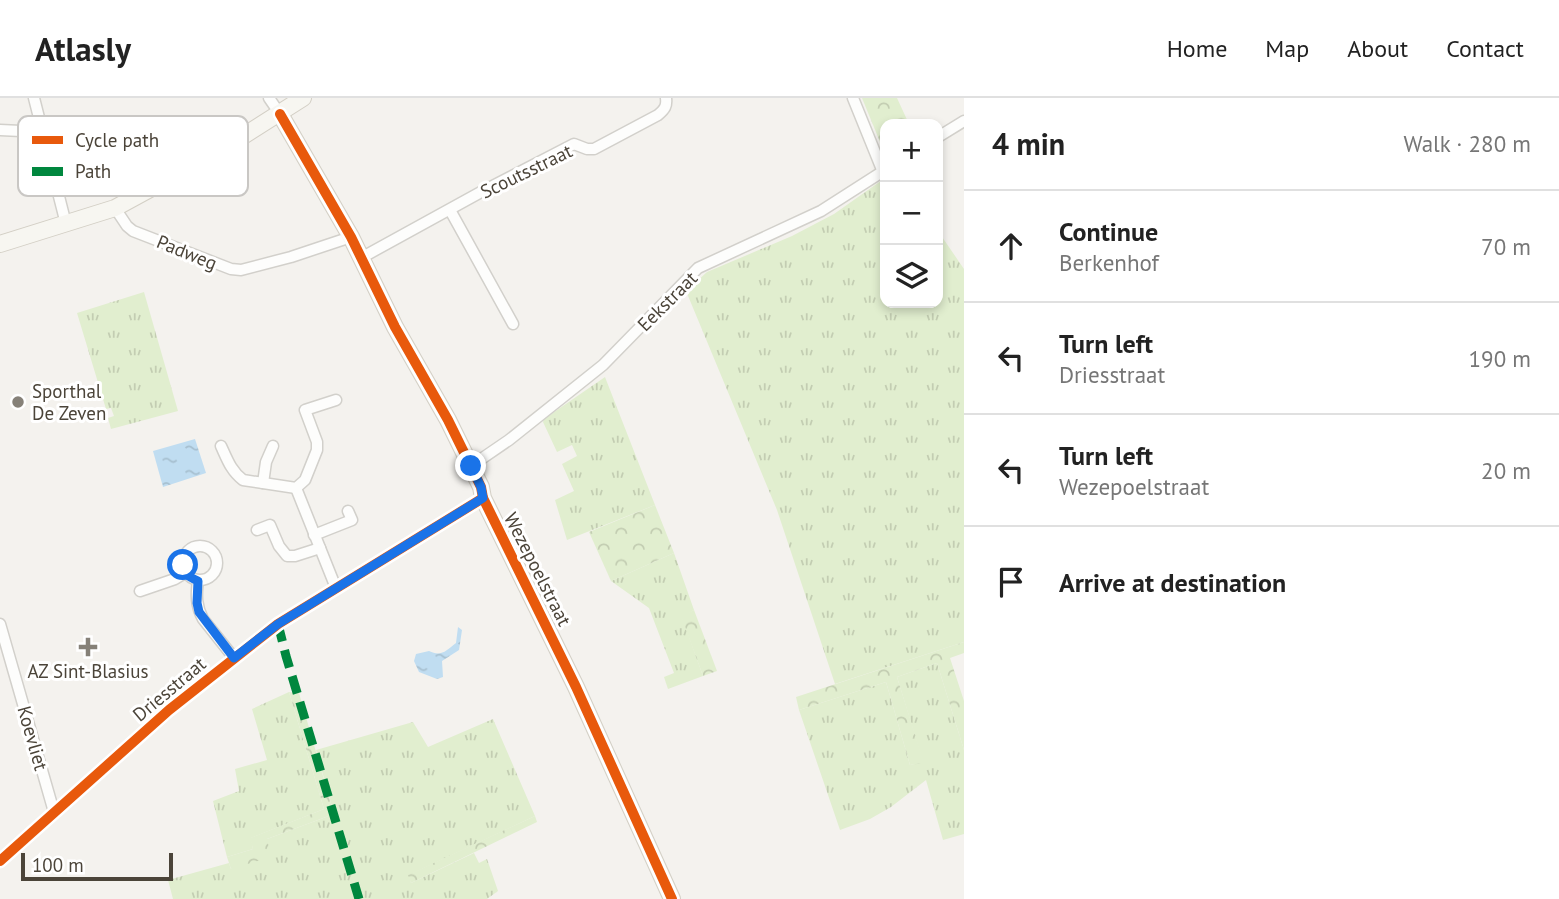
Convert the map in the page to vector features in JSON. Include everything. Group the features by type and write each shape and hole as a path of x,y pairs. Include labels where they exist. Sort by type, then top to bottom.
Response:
{"street":[{"path":"34,98 38,116"},
{"path":"269,98 280,114"},
{"path":"248,134 303,98"},
{"name":"Scoutsstraat","path":"361,258 574,144 594,149 658,115 665,109 666,98"},
{"path":"853,98 880,162"},
{"name":"Wezepoelstraat","path":"280,114 351,237 395,327 471,466 483,498 576,687 672,899"},
{"path":"943,134 964,121"},
{"path":"0,130 18,131"},
{"name":"Eekstraat","path":"471,466 519,432 603,365 698,268 821,211 880,174"},
{"path":"59,196 66,224"},
{"path":"0,244 115,208 137,196"},
{"name":"Padweg","path":"115,208 133,231 231,270 291,257 351,237"},
{"path":"450,210 513,324"},
{"path":"296,488 305,480 317,450 317,442 305,410 336,400"},
{"path":"221,446 236,475 243,480 296,488"},
{"path":"263,483 266,462 273,446"},
{"path":"296,488 336,588"},
{"name":"Driesstraat","path":"0,861 169,710 278,624 483,498"},
{"path":"314,535 352,520"},
{"path":"257,530 274,523 279,547 287,556 320,548"},
{"path":"197,546 206,547 213,552 217,567 208,579 198,581 185,573 183,560 187,552 197,546"},
{"path":"140,592 185,573"},
{"path":"198,581 199,612 234,658"},
{"name":"Koevliet","path":"0,624 54,812"}],"green space":[{"path":"862,98 897,98 907,119 880,119 880,142"},
{"path":"880,182 880,308 943,308 943,238 964,269 964,642 835,684 777,510 686,291 707,272 792,236 834,214"},
{"path":"144,292 178,411 111,429 108,418 114,416 111,408 106,409 77,313"},
{"path":"605,377 655,505 567,540 555,500 574,491 562,464 577,456 572,445 557,452 543,422"},
{"path":"655,505 674,553 611,581 589,532"},
{"path":"674,553 694,610 682,617 703,676 668,689 664,677 674,673 649,608 611,581"},
{"path":"694,610 717,671 703,676 681,616"},
{"path":"964,642 964,653 950,658 964,701 964,750 937,663 897,677 924,763 910,765 886,682 799,710 796,697"},
{"path":"937,663 964,750 964,834 943,840 926,780 891,807 870,819 840,830 799,710 886,682 910,765 923,762 897,677"},
{"path":"289,692 324,809 251,838 253,849 227,857 213,801 239,791 235,769 267,760 252,709"},
{"path":"289,692 299,693 334,814 267,839 271,857 231,869 227,857 253,849 250,838 324,809"},
{"path":"493,719 535,816 409,875 411,883 474,853 479,863 487,859 498,891 487,899 173,899 168,880 229,863 231,869 267,839 334,814 316,750 413,722 428,747"},
{"path":"535,816 537,822 411,883 408,875"}],"water":[{"path":"195,439 206,473 163,487 153,451"},
{"path":"458,627 462,630 459,650 442,661 443,677 437,679 419,672 414,661 416,654 446,651 456,643"}],"marked path":[{"path":"278,624 359,899"}],"cycle path":[{"path":"280,114 351,237 395,327 448,420 481,487 483,498 576,687 672,899"},
{"path":"0,861 169,710 278,624 483,498"}],"place":[{"name":"Sporthal De Zeven","path":"18,402"},
{"name":"AZ Sint-Blasius","path":"88,647"}],"route":[{"path":"183,565 185,573 198,581 199,612 234,658 278,624 483,498 471,466"}]}
